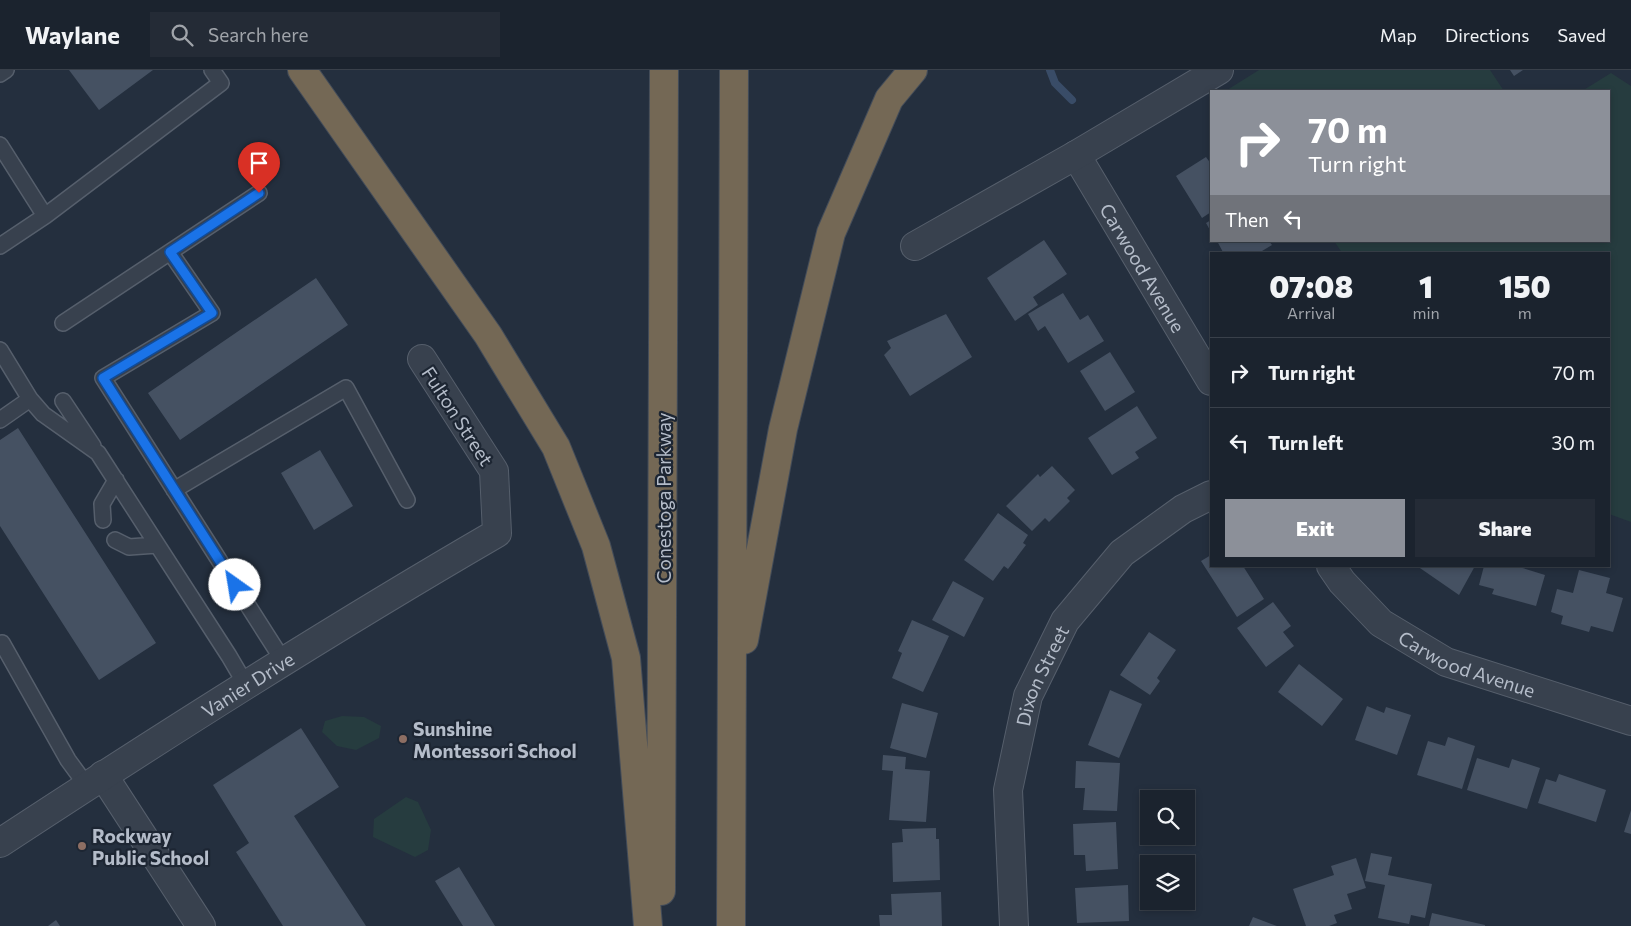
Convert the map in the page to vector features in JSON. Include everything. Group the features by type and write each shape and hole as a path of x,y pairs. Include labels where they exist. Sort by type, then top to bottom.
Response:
{"highway":[{"path":"302,70 488,335 556,447 596,546 626,658 648,926"},
{"name":"Conestoga Parkway","path":"661,926 664,70"},
{"path":"731,926 734,70"},
{"path":"731,713 783,429 831,233 889,99 913,70"}],"street":[{"path":"915,246 1076,155 1219,70"},
{"name":"Carwood Avenue","path":"1076,155 1210,379"},
{"name":"Fulton Street","path":"422,360 494,471 498,533"},
{"name":"Dixon Street","path":"1014,926 1008,790 1028,696 1065,621 1122,553 1183,509 1210,496"},
{"name":"Vanier Drive","path":"0,842 95,780 397,591 498,533"},
{"name":"Carwood Avenue","path":"1332,567 1342,582 1381,623 1446,662 1631,721"},
{"path":"95,780 201,926"}],"lane":[{"path":"0,74 6,70"},
{"path":"0,246 44,216 221,83 212,70"},
{"path":"0,145 44,216"},
{"path":"63,323 259,193"},
{"path":"170,252 212,313 103,378 284,662"},
{"path":"0,350 30,399 43,414 98,453"},
{"path":"174,490 346,388 407,500"},
{"path":"0,420 30,399"},
{"path":"63,401 116,480 246,685"},
{"path":"103,520 102,504 116,480"},
{"path":"116,540 128,548 157,545"},
{"path":"2,642 68,760 95,780"}],"green space":[{"path":"1259,70 1490,70 1503,90 1227,90"},
{"path":"1611,73 1631,86 1631,522 1610,514 1610,252 1342,252 1335,242 1610,242 1610,90 1584,90"},
{"path":"342,716 364,717 381,726 379,738 356,750 337,746 322,732 325,721"},
{"path":"406,797 418,802 431,830 428,850 415,857 373,837 374,819"}],"building":[{"path":"69,70 153,70 99,110"},
{"path":"1510,70 1523,70 1514,76"},
{"path":"1206,157 1210,163 1210,213 1202,218 1176,176"},
{"path":"1210,221 1210,230 1206,223"},
{"path":"1044,240 1067,274 1033,297 1038,305 1015,321 987,278"},
{"path":"1218,242 1270,242 1272,245 1260,252 1223,252"},
{"path":"316,278 348,325 180,440 148,393"},
{"path":"1063,293 1080,320 1088,315 1104,341 1068,363 1045,326 1038,331 1028,314"},
{"path":"946,314 972,357 910,396 884,355 891,348 887,341"},
{"path":"1110,352 1135,392 1105,411 1080,371"},
{"path":"1137,406 1157,438 1135,452 1139,458 1112,475 1088,438"},
{"path":"18,428 156,643 99,680 0,526 0,440"},
{"path":"320,450 353,506 314,530 281,473"},
{"path":"1052,466 1075,490 1067,498 1070,501 1049,522 1045,518 1032,531 1006,506 1038,474 1040,477"},
{"path":"998,513 1028,535 1023,543 1026,545 1008,569 1004,566 993,581 964,560"},
{"path":"1210,556 1210,567 1244,567 1264,599 1237,617 1201,561"},
{"path":"1418,567 1474,567 1459,595"},
{"path":"1484,567 1519,567 1545,575 1536,606 1492,594 1494,589 1479,585"},
{"path":"1579,570 1610,578 1606,593 1623,598 1613,632 1591,626 1589,632 1561,624 1563,616 1551,612 1557,589 1573,593"},
{"path":"953,581 984,598 964,637 932,620"},
{"path":"1273,602 1291,626 1283,632 1294,646 1266,667 1237,628"},
{"path":"912,620 949,636 923,692 892,678 902,653 898,651"},
{"path":"1149,632 1176,650 1157,678 1160,681 1150,695 1120,675"},
{"path":"1299,664 1343,699 1322,726 1278,692"},
{"path":"1110,690 1142,704 1119,758 1088,745"},
{"path":"902,703 938,713 926,758 890,748"},
{"path":"1367,706 1384,713 1386,707 1411,715 1397,755 1355,740"},
{"path":"301,728 339,787 294,816 366,926 283,926 236,852 249,843 213,785"},
{"path":"1448,737 1475,746 1462,789 1417,775 1428,741 1445,746"},
{"path":"883,755 906,757 905,769 930,771 926,822 889,820 893,771 882,770"},
{"path":"1477,758 1509,768 1512,759 1540,768 1527,809 1467,790"},
{"path":"1076,761 1120,763 1117,811 1083,810 1085,788 1075,788"},
{"path":"1559,774 1606,790 1596,822 1538,803 1546,779 1556,782"},
{"path":"1631,810 1631,834 1624,832"},
{"path":"1116,822 1118,869 1086,871 1085,855 1074,855 1073,824"},
{"path":"936,828 936,839 939,839 940,880 893,882 892,843 903,842 902,829"},
{"path":"1371,853 1392,857 1388,875 1432,884 1425,918 1411,915 1409,924 1378,918 1385,885 1365,881"},
{"path":"1356,858 1366,888 1347,894 1352,909 1334,915 1337,923 1329,926 1306,926 1293,889 1334,875 1331,866"},
{"path":"459,867 495,926 463,926 435,881"},
{"path":"1128,885 1129,921 1077,923 1075,888"},
{"path":"941,892 942,926 880,926 879,915 892,915 891,894"},
{"path":"1432,913 1485,925 1485,926 1429,926"},
{"path":"1253,917 1277,926 1249,926"},
{"path":"56,920 60,926 48,926"}],"waterway":[{"path":"1050,70 1055,83 1072,100"}],"place":[{"name":"Sunshine Montessori School","path":"403,739"},
{"name":"Rockway Public School","path":"82,846"}],"route":[{"path":"235,585 103,378 212,313 170,252 259,193"}]}
